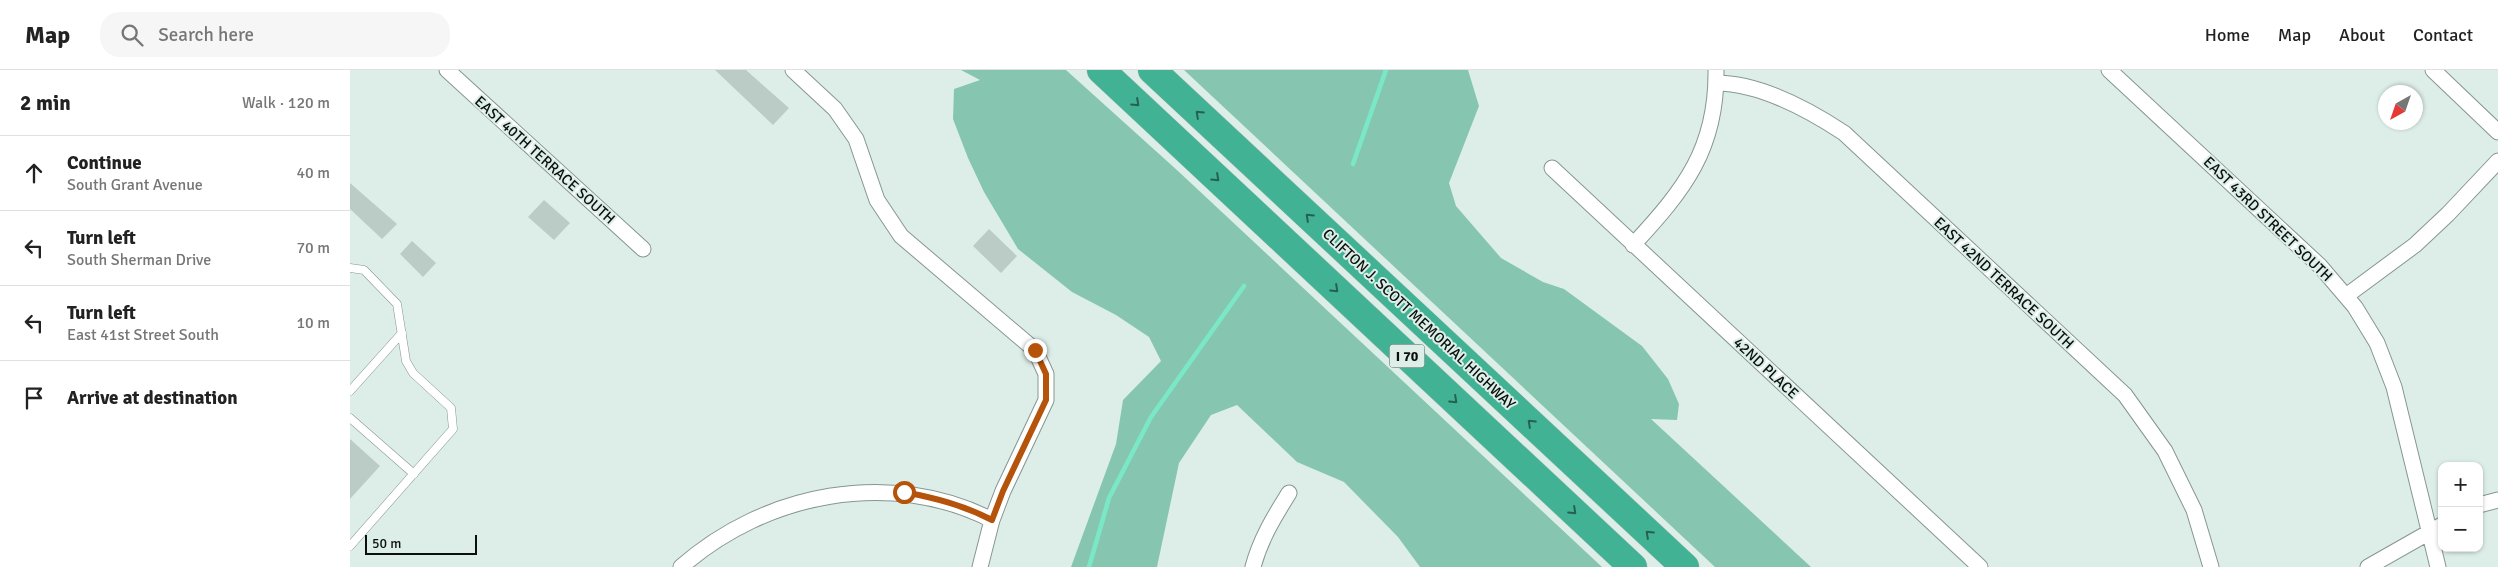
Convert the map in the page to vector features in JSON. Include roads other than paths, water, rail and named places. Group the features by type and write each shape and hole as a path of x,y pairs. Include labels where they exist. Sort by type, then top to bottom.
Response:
{"highway":[{"name":"I 70","path":"1101,70 1633,567"},
{"name":"CLIFTON J. SCOTT MEMORIAL HIGHWAY","path":"1152,70 1685,567"}],"street":[{"name":"EAST 40TH TERRACE SOUTH","path":"446,70 643,249"},
{"path":"793,70 835,109 856,139 877,200 901,236 1035,350 1046,374 1046,400 1003,491 992,520 980,567"},
{"name":"EAST 43RD STREET SOUTH","path":"2109,70 2320,266 2346,296 2376,343 2394,388 2436,528 2438,567"},
{"path":"2433,70 2498,132"},
{"path":"1633,245 1687,182 1706,140 1713,116 1716,76"},
{"name":"EAST 42ND TERRACE SOUTH","path":"1716,76 1737,85 1785,100 1812,112 1844,133 2125,395 2165,451 2194,510 2211,567"},
{"path":"2346,296 2415,245 2448,214 2498,161"},
{"name":"42ND PLACE","path":"1552,168 1980,567"},
{"path":"681,567 702,549 734,527 798,502 870,491 904,492 937,498 969,508 992,520"},
{"path":"1253,567 1257,551 1289,493"},
{"path":"2483,504 2498,500"},
{"path":"2368,567 2436,528"}],"lane":[{"path":"350,268 364,270 397,304 406,361 413,372 451,408 453,429 350,546"},
{"path":"350,392 402,334"},
{"path":"350,418 414,474"}],"waterway":[{"path":"1353,164 1386,70"},
{"path":"1089,567 1109,498 1151,417 1244,286"}]}
